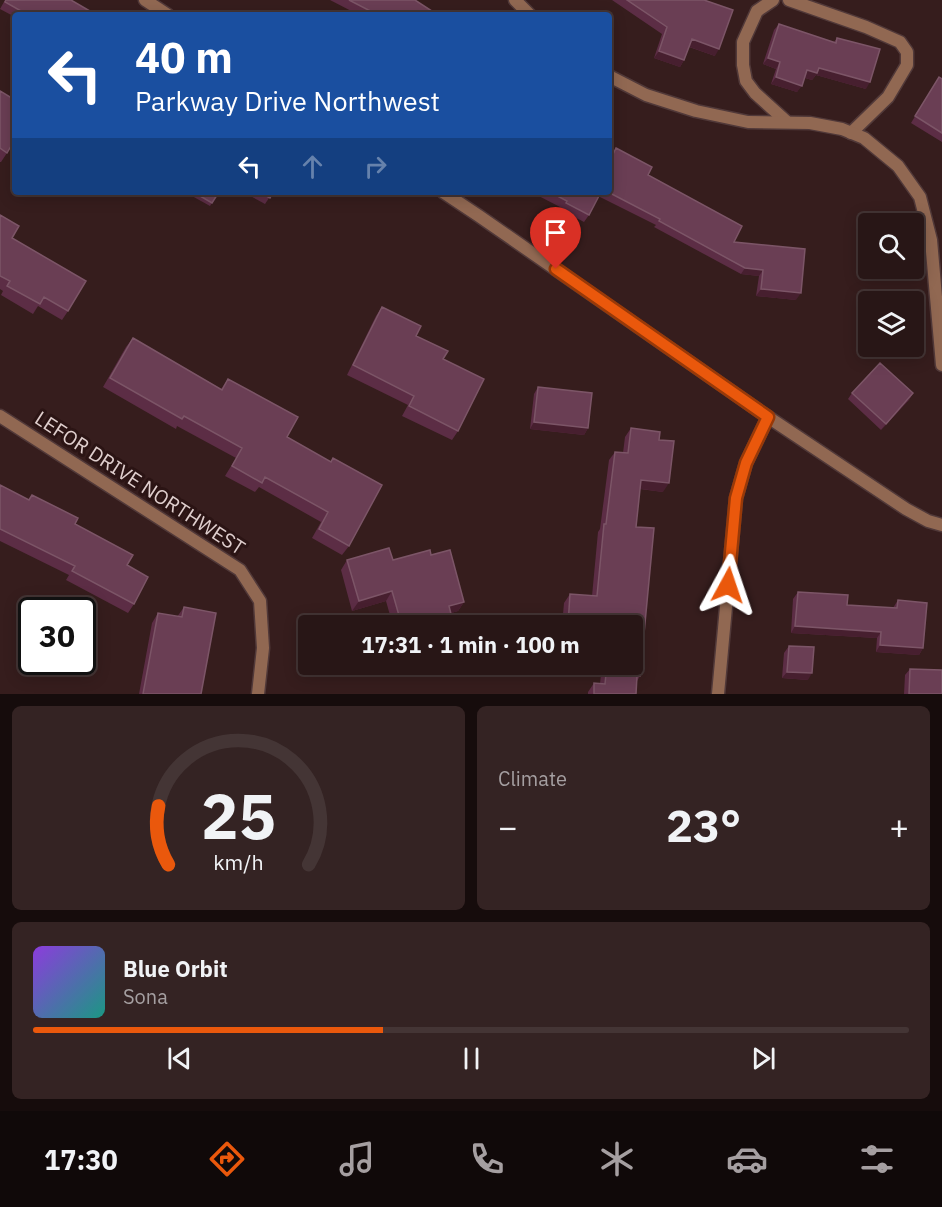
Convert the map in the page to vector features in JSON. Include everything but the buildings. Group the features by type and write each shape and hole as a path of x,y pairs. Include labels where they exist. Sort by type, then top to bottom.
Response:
{"street":[{"path":"145,0 163,12"},
{"path":"515,0 527,12"},
{"path":"773,0 757,11 743,42 743,65 746,81 755,93 787,122"},
{"path":"789,0 866,27 900,42 907,52 907,66 888,97 851,133"},
{"path":"612,78 646,95 696,111 748,122 810,123 842,129 864,138 898,166 920,197 931,240 942,365"},
{"path":"448,195 768,417 906,509 928,521 942,525"},
{"name":"LEFOR DRIVE NORTHWEST","path":"0,416 240,570 260,601 263,648 258,694"},
{"path":"718,694 736,498 746,463 768,417"}],"route":[{"path":"556,269 768,417 746,463 736,498 728,585"}]}
